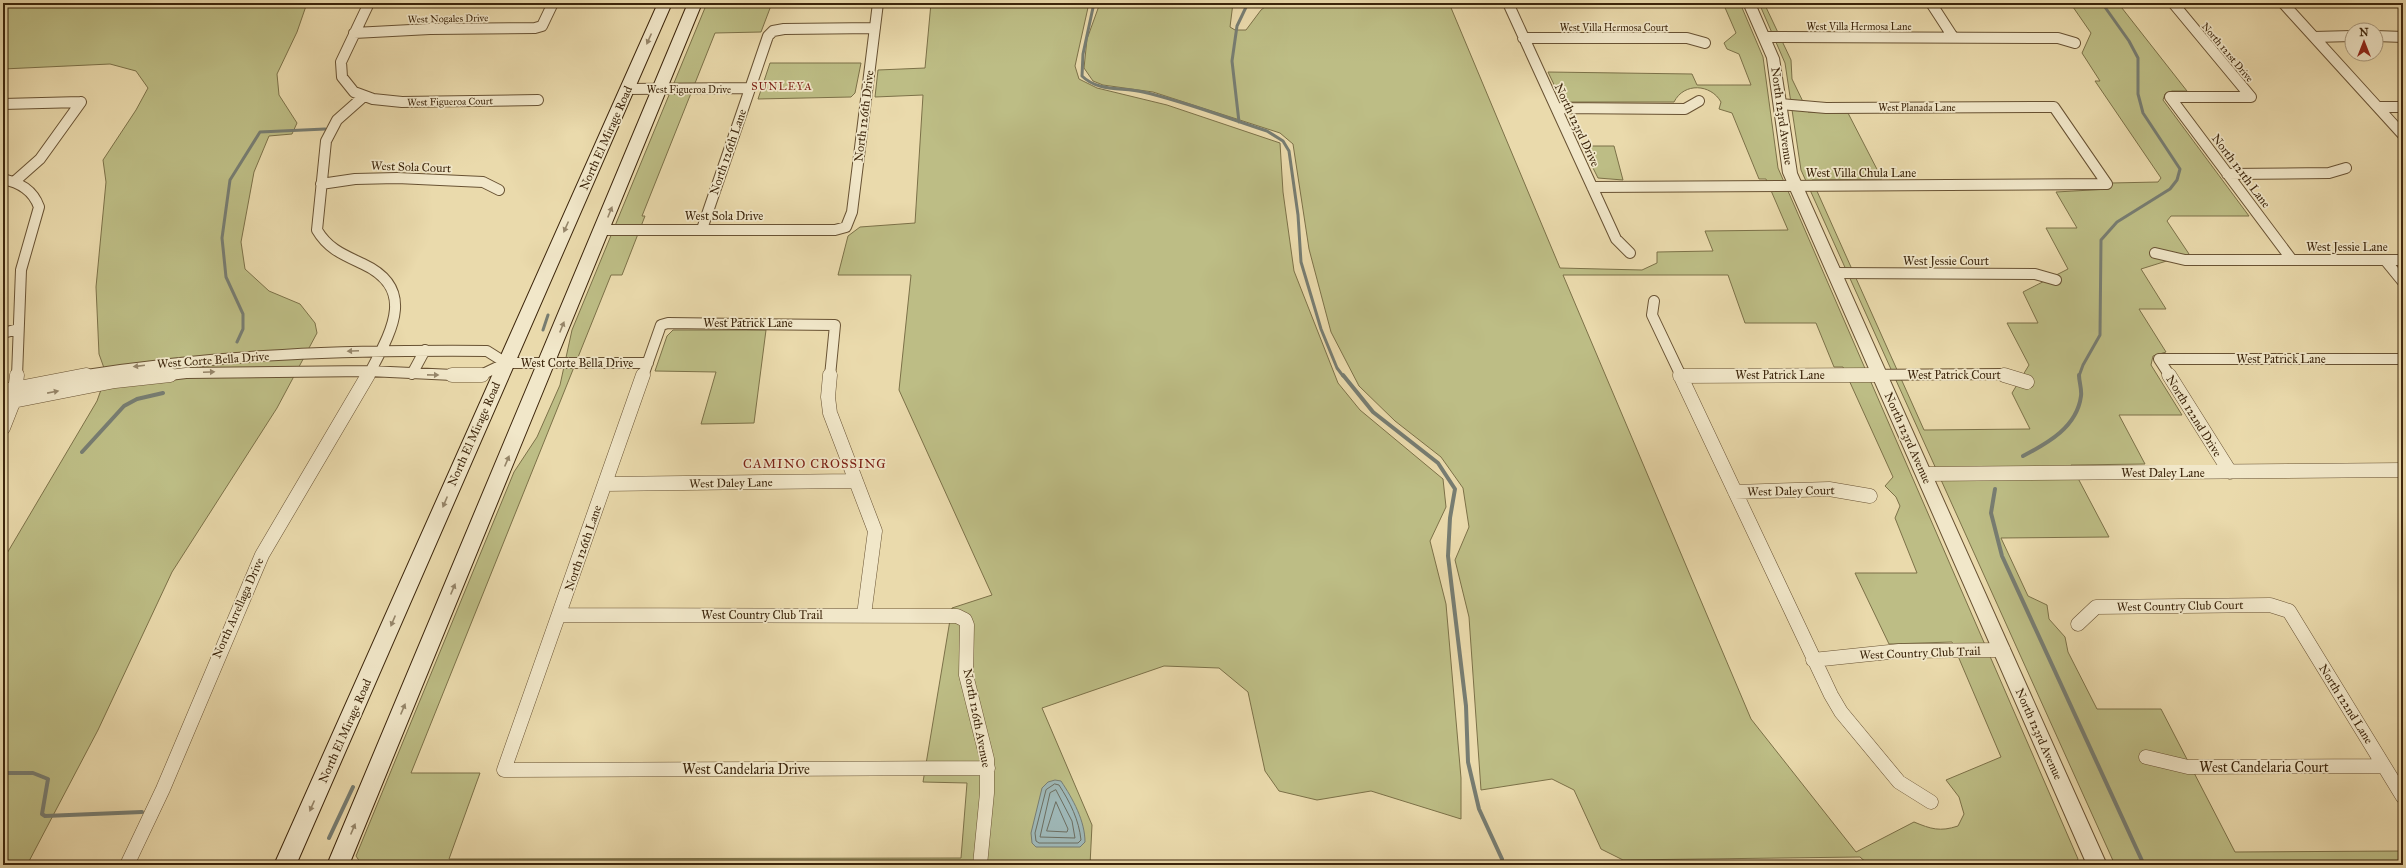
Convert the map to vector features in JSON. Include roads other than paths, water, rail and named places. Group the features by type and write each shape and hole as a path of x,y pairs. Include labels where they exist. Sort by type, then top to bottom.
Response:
{"main road":[{"name":"North El Mirage Road","path":"285,865 665,3"},
{"path":"338,865 548,364 695,3"}],"street":[{"path":"362,97 345,82 341,70 342,57 369,3"},
{"name":"West Nogales Drive","path":"354,33 430,29 535,28 542,26 553,3"},
{"name":"North 126th Drive","path":"846,227 852,212 878,3"},
{"name":"North 123rd Drive","path":"1508,3 1616,239 1630,253"},
{"name":"North 123rd Avenue","path":"1750,3 1774,58 1787,163 1796,186 2097,865"},
{"path":"1931,3 1953,37 2058,38 2075,43"},
{"name":"North 121st Drive","path":"2170,97 2251,96 2173,3"},
{"path":"2283,3 2403,135"},
{"name":"North 126th Lane","path":"702,229 768,36 773,31 784,29 875,28"},
{"path":"2314,37 2344,36"},
{"path":"2384,36 2403,37"},
{"name":"West Villa Hermosa Lane","path":"1766,38 1953,37"},
{"name":"West Villa Hermosa Court","path":"1523,38 1687,38 1705,43"},
{"name":"West Figueroa Drive","path":"627,89 750,88"},
{"name":"West Figueroa Court","path":"362,97 402,102 538,100"},
{"name":"North Arrellaga Drive","path":"127,865 262,553 365,382 393,317 396,307 394,293 389,282 380,272 336,252 323,241 317,230 316,222 325,146 328,134 344,112 362,97"},
{"name":"North 121th Lane","path":"2170,97 2292,260"},
{"path":"3,104 81,102 40,159 8,180"},
{"path":"1556,108 1685,108 1699,102"},
{"name":"West Planada Lane","path":"1780,104 1826,108 2054,107 2107,184"},
{"path":"2378,107 2403,107"},
{"path":"2227,174 2329,173 2346,168"},
{"name":"West Sola Court","path":"321,184 367,178 397,178 483,182 499,190"},
{"path":"3,428 12,396 22,270 39,207 36,198 30,191 8,180"},
{"name":"West Villa Chula Lane","path":"1592,187 2107,184"},
{"name":"West Sola Drive","path":"603,230 835,230 846,227"},
{"path":"2155,253 2185,260 2292,260"},
{"name":"West Jessie Lane","path":"2292,260 2403,260"},
{"path":"2386,260 2403,282"},
{"name":"West Jessie Court","path":"1834,273 2034,274 2056,280"},
{"path":"1654,301 1652,315 1736,492 1813,660 1841,712 1899,782 1931,802"},
{"name":"West Patrick Lane","path":"661,325 668,323 835,325 829,404 830,413 856,481"},
{"name":"North 126th Lane","path":"504,770 661,325"},
{"path":"3,333 18,329"},
{"name":"West Corte Bella Drive","path":"12,396 80,375 157,364 380,350 487,351 506,363"},
{"path":"412,374 425,350"},
{"name":"West Patrick Lane","path":"2159,359 2403,359"},
{"name":"North 122nd Drive","path":"2159,359 2230,472"},
{"name":"West Corte Bella Drive","path":"3,392 12,396 174,374 371,368 412,374 479,376 506,363 648,363"},
{"name":"West Patrick Court","path":"1880,375 2002,374 2027,382"},
{"name":"West Patrick Lane","path":"1680,376 1880,375"},
{"name":"West Daley Lane","path":"1924,474 2403,470"},
{"path":"856,481 875,536 864,615"},
{"name":"West Daley Lane","path":"605,484 856,481"},
{"name":"West Daley Court","path":"1736,492 1829,489 1870,496"},
{"name":"West Country Club Court","path":"2078,624 2096,606 2270,605 2289,611"},
{"name":"North 122nd Lane","path":"2289,611 2403,797"},
{"name":"West Country Club Trail","path":"559,615 957,616 965,620"},
{"name":"North 126th Avenue","path":"965,620 967,625 966,675 985,750 988,768 980,865"},
{"name":"West Country Club Trail","path":"1813,660 1899,651 2003,650"},
{"name":"West Candelaria Court","path":"2146,757 2188,767 2384,766"},
{"name":"West Candelaria Drive","path":"504,770 988,768"}],"water":[{"path":"1055,780 1061,781 1070,795 1081,818 1085,842 1080,847 1036,847 1032,843 1031,833 1042,788 1048,782"}],"waterway":[{"path":"1094,3 1083,54 1082,76 1088,81 1103,87 1143,92 1158,96 1239,122"},
{"path":"1239,122 1232,61 1237,26 1248,3"},
{"path":"2079,376 2083,365 2100,335 2101,240 2117,222 2170,189 2177,180 2180,169 2143,113 2138,94 2138,58 2129,41 2102,3"},
{"path":"1239,122 1267,131 1283,141 1289,151 1298,215 1301,262 1321,329 1337,368 1343,376"},
{"path":"237,342 243,329 243,314 226,277 222,238 230,180 260,132 325,129"},
{"path":"543,330 548,315"},
{"path":"1343,375 1373,412 1438,463 1455,489 1450,518 1448,556 1466,706 1468,762 1479,809 1502,859"},
{"path":"2023,456 2042,446 2060,433 2074,417 2081,396 2079,376"},
{"path":"82,452 124,406 137,399 163,393"},
{"path":"1995,489 1991,513 2002,556 2144,865"},
{"path":"3,773 33,773 48,779 42,814 45,816 142,812"},
{"path":"329,838 353,787"}],"district":[{"name":"SUNLEYA","path":"782,86"},
{"name":"CAMINO CROSSING","path":"815,463"}]}
